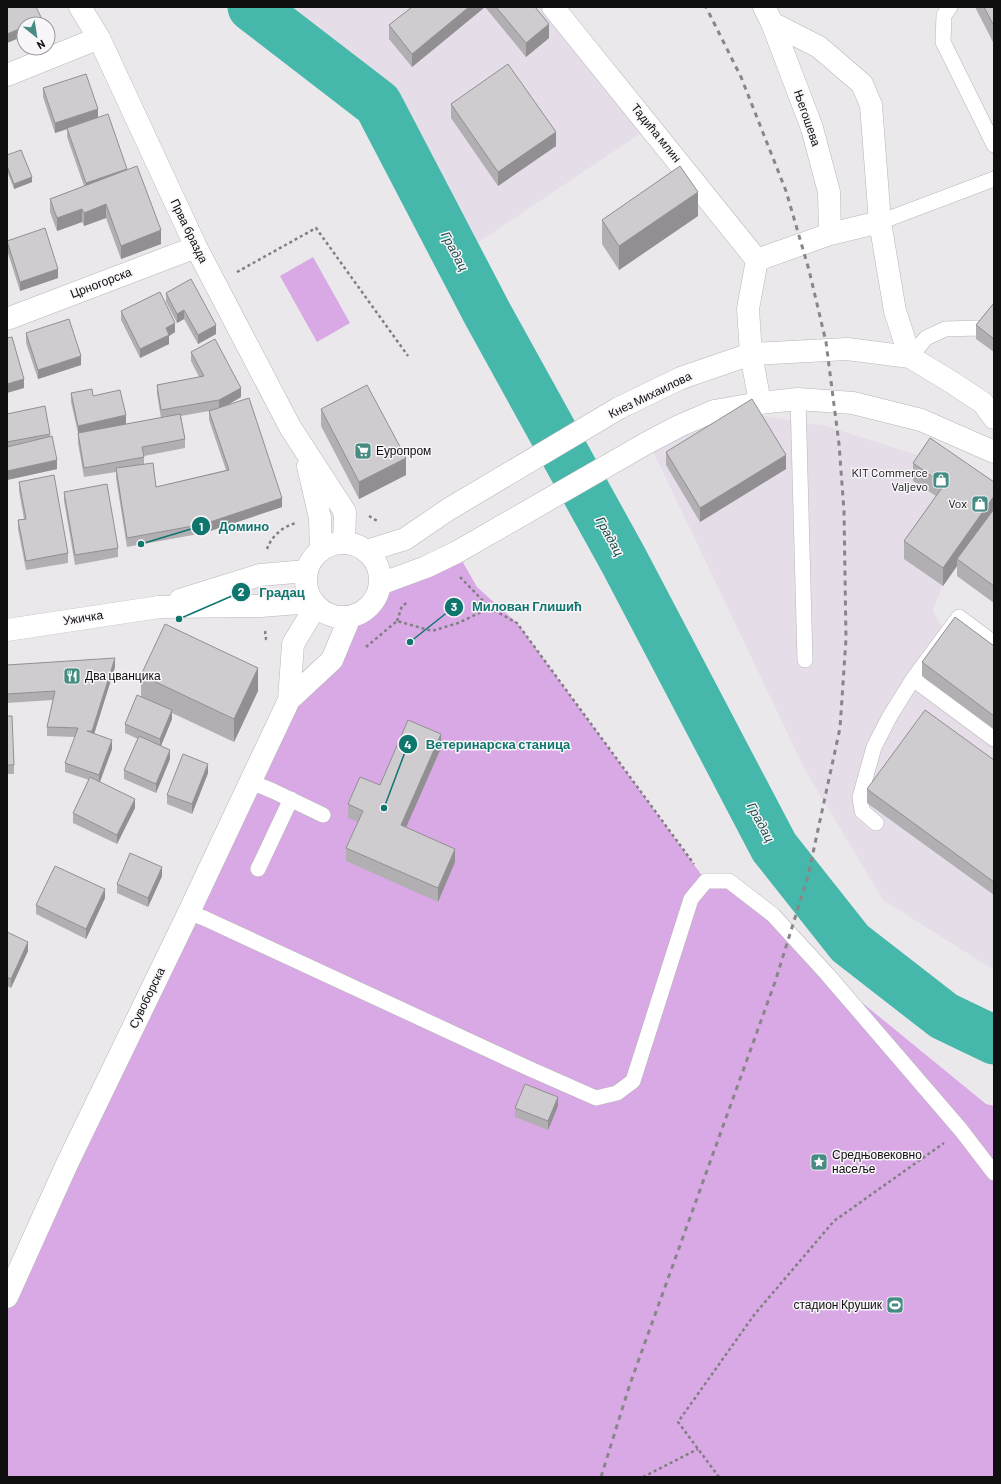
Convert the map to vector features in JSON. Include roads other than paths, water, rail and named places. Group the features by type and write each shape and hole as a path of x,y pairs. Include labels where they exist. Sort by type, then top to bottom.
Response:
{"main road":[{"name":"Прва бразда","path":"80,7 99,38 196,246 290,427 305,453 344,512 344,543"},
{"name":"Тадића млин","path":"553,7 757,260"},
{"path":"768,15 819,47 862,84 871,105 880,222 895,311 910,357"},
{"name":"Његошева","path":"768,15 814,135 829,192 830,234"},
{"path":"7,75 99,38"},
{"path":"760,403 751,354 748,309 757,260 830,234 880,222"},
{"name":"Црногорска","path":"7,320 196,246"},
{"name":"Кнез Михаилова","path":"367,551 405,539 449,509 619,408 681,378 751,354 847,349 910,357 954,383 983,403 994,418"},
{"path":"380,584 426,567 457,552 646,444 679,426 714,410 798,399 853,403 921,420 994,452"},
{"name":"Прва бразда","path":"305,453 320,518 321,550"},
{"path":"344,543 367,551 374,560 380,572 380,584 377,595 371,605 361,613 350,617 338,617 326,614 314,604 308,592 306,581 307,571 313,559 321,550 332,545 344,543"},
{"name":"Ужичка","path":"159,607 260,575 307,571"},
{"name":"Ужичка","path":"7,630 159,607 314,604"},
{"name":"Сувоборска","path":"7,1297 67,1164 189,912 288,700 293,644 314,604"},
{"name":"Сувоборска","path":"288,700 332,660 350,617"}],"lane":[{"path":"950,7 944,15 943,42 994,145"},
{"path":"880,222 994,179"},
{"path":"910,357 926,338 945,329 978,328 994,340"},
{"path":"798,399 805,660"},
{"path":"876,823 862,811 860,797 874,747 890,716 913,679 959,617 994,643"},
{"path":"913,679 994,739"},
{"path":"250,781 323,815"},
{"path":"258,870 291,799"},
{"path":"189,912 206,918 485,1049 596,1098 617,1093 633,1081 691,899 706,881 729,881 773,915 961,1130 994,1173"}],"waterway":[{"name":"Градац","path":"252,7 378,104 487,313 624,561 774,847 850,943 944,1016 994,1040"}],"railway":[{"path":"601,1477 630,1384 775,982 808,876 840,728 846,639 844,511 839,444 826,342 809,270 786,191 741,77 706,7"}],"place":[{"name":"Еуропром","path":"363,451"},
{"name":"KIT Commerce Valjevo","path":"941,480"},
{"name":"Vox","path":"980,504"},
{"name":"Домино","path":"141,544"},
{"name":"Градац","path":"179,619"},
{"name":"Милован Глишић","path":"410,642"},
{"name":"Два цванцика","path":"72,676"},
{"name":"Ветеринарска станица","path":"384,808"},
{"name":"Средњовековно насеље","path":"819,1162"},
{"name":"стадион Крушик","path":"895,1305"}]}
